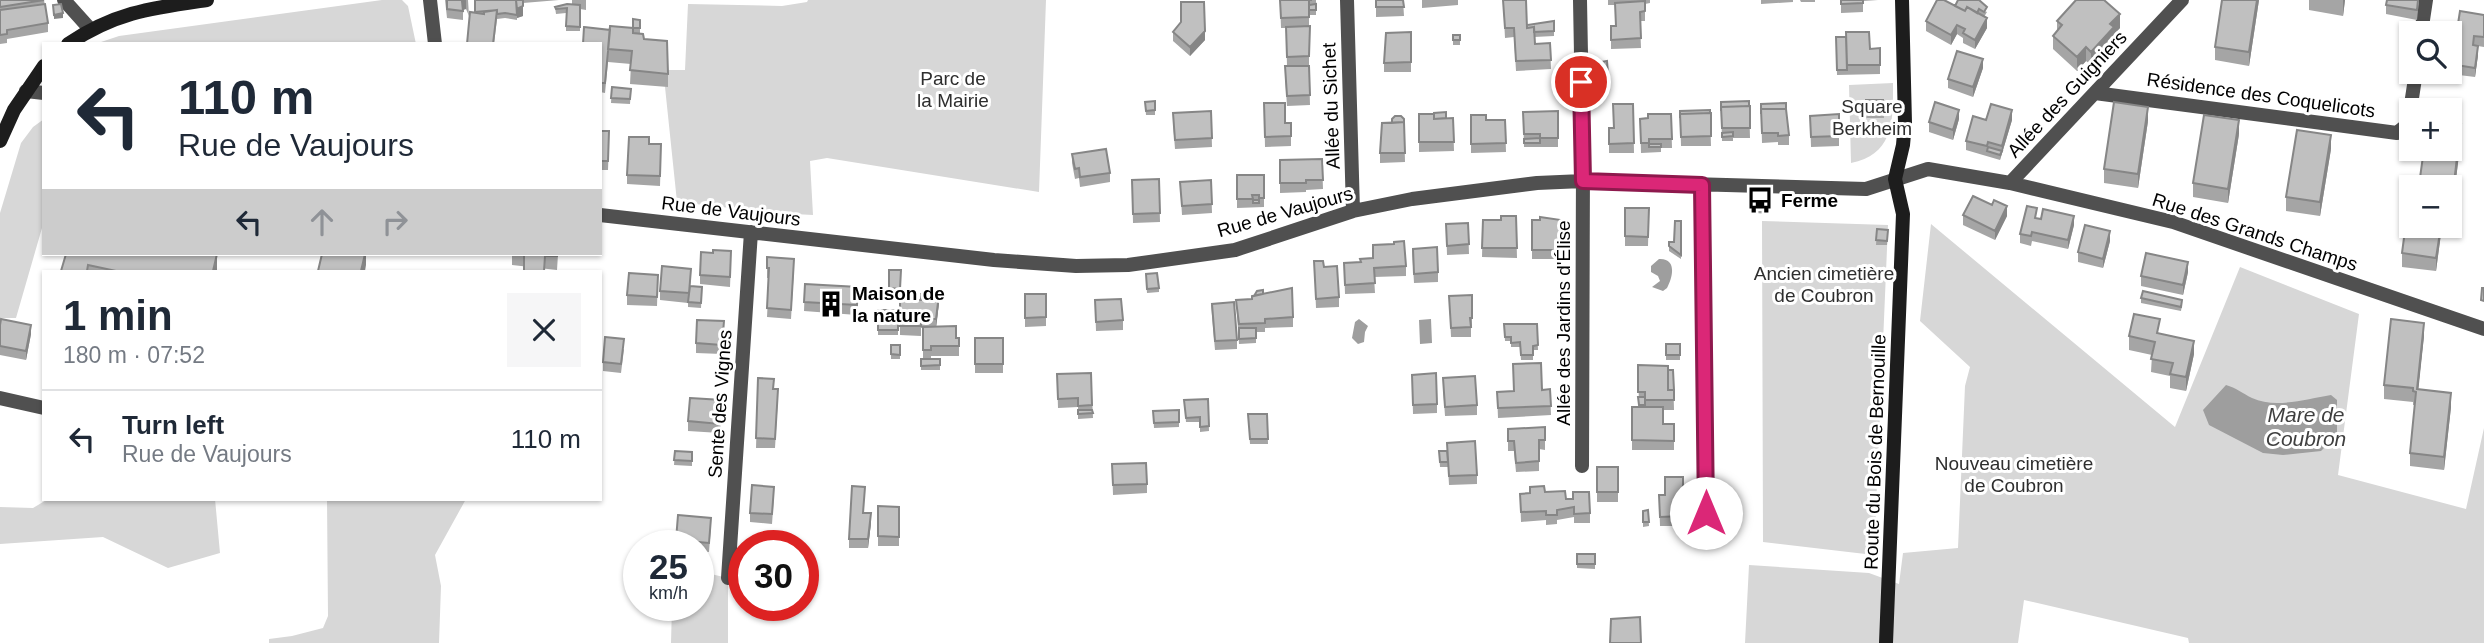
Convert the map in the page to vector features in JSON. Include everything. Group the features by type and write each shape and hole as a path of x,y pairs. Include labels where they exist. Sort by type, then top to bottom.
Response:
{"street":[{"path":"64,0 90,29"},
{"path":"71,42 90,29 131,13 207,0"},
{"path":"430,0 435,42"},
{"name":"Allée du Sichet","path":"1347,0 1353,211"},
{"name":"Allée des Jardins d'Élise","path":"1580,0 1583,181 1582,466"},
{"path":"1895,179 1905,123 1902,0"},
{"name":"Allée des Guigniers","path":"2010,183 2182,0"},
{"path":"2423,21 2426,0"},
{"path":"0,141 6,125 42,69"},
{"name":"Résidence des Coquelicots","path":"2095,93 2397,133 2408,124 2414,84"},
{"path":"26,91 42,93"},
{"name":"Rue des Grands Champs","path":"1895,179 1928,169 2010,183 2173,222 2484,329"},
{"name":"Rue de Vaujours","path":"602,215 1076,267 1129,265 1235,250 1353,211 1412,199 1537,183 1583,181 1866,189 1895,179"},
{"name":"Route du Bois de Bernouille","path":"1886,643 1903,214 1895,179"},
{"path":"1702,185 1707,541"},
{"name":"Sente des Vignes","path":"731,530 751,232"},
{"path":"0,398 42,408"}],"green space":[{"path":"382,0 402,0 408,6 416,42 101,42 119,36"},
{"name":"Parc de la Mairie","path":"808,0 1046,0 1039,192 827,158 810,161 813,215 677,202 665,87 667,70 685,70 688,4 782,6"},
{"name":"Square Berkheim","path":"1893,83 1893,109 1884,143 1876,152 1851,163 1849,85"},
{"path":"42,120 42,228 16,318 0,318 0,213 21,143 33,127"},
{"name":"Ancien cimetière de Coubron","path":"1762,221 1888,225 1874,555 1763,542"},
{"name":"Nouveau cimetière de Coubron","path":"1931,224 2175,427 2240,267 2359,314 2338,475 2466,509 2484,428 2484,643 2189,643 2188,638 2024,600 2018,643 1745,643 1749,565 1869,573 1899,584 1903,553 1958,548 1965,386 1970,367 1920,321"},
{"path":"45,501 215,501 220,553 168,568 103,537 0,544 0,507 33,508"},
{"path":"327,501 465,501 435,555 441,586 439,643 269,643 269,639 323,628 328,616"},
{"path":"714,575 728,578 728,643 671,643 672,621 714,621"}],"water":[{"path":"1659,259 1669,262 1672,269 1669,284 1663,291 1652,287 1660,281 1658,276 1651,272 1651,266"},
{"path":"1359,319 1368,326 1364,342 1358,344 1352,338 1355,322"},
{"path":"1431,319 1432,343 1420,344 1419,320"},
{"name":"Mare de Coubron","path":"2226,385 2252,398 2271,403 2331,395 2337,400 2337,435 2321,451 2283,455 2263,453 2209,425 2203,410"}],"building":[{"path":"0,0 44,0 0,7"},
{"path":"447,0 465,0 462,1 463,11 447,9"},
{"path":"475,0 516,0 517,15 497,14 497,10 475,12"},
{"path":"516,0 523,0 523,6 517,9"},
{"path":"1280,0 1309,0 1309,17 1281,18"},
{"path":"1376,0 1403,0 1404,7 1376,7"},
{"path":"1503,0 1526,0 1527,28 1534,27 1535,44 1550,43 1551,60 1516,61 1514,28 1505,28"},
{"path":"1841,0 1863,0 1863,3 1841,4"},
{"path":"1937,0 1944,0 1965,11 1967,7 1987,18 1975,40 1963,33 1965,29 1957,25 1951,35 1926,21"},
{"path":"1958,0 1979,0 1987,7 1984,12 1979,9 1977,13 1967,7 1965,11 1955,6"},
{"path":"2076,0 2104,0 2120,14 2110,24 2114,27 2091,52 2086,47 2077,57 2053,36 2062,25 2057,21"},
{"path":"2222,0 2257,0 2249,52 2215,47"},
{"path":"2387,0 2418,0 2417,10 2386,5"},
{"path":"1645,1 1645,11 1640,12 1641,38 1611,40 1611,26 1616,26 1615,3"},
{"path":"1181,2 1204,2 1205,31 1190,47 1173,32 1181,22"},
{"path":"45,4 48,23 7,30 7,34 0,35 0,10"},
{"path":"61,4 63,13 54,15 53,5"},
{"path":"1316,4 1316,10 1309,10 1309,5"},
{"path":"580,5 580,27 566,26 567,8 555,7"},
{"path":"497,10 493,42 467,42 470,12"},
{"path":"2460,11 2484,15 2484,37 2474,36 2473,45 2478,46 2475,68 2462,66 2462,21 2458,21"},
{"path":"633,19 640,20 640,28 633,28"},
{"path":"1554,21 1554,31 1534,32 1534,27 1527,28 1527,25"},
{"path":"610,26 633,28 633,33 643,34 644,39 667,41 668,74 630,70 632,51 608,49"},
{"path":"1310,26 1309,56 1287,57 1286,27"},
{"path":"584,27 610,30 605,83 602,83 602,42 583,42"},
{"path":"1411,32 1411,62 1384,63 1386,33"},
{"path":"1846,32 1869,32 1870,49 1880,48 1880,65 1847,65"},
{"path":"1453,35 1460,35 1460,40 1453,40"},
{"path":"1836,37 1846,37 1847,70 1837,70"},
{"path":"1957,51 1983,59 1973,87 1948,79"},
{"path":"1607,61 1608,74 1601,74 1601,62"},
{"path":"1285,66 1309,66 1310,95 1287,96"},
{"path":"612,87 631,89 630,99 611,98"},
{"path":"1866,100 1883,100 1884,113 1866,113"},
{"path":"1155,101 1155,110 1146,111 1145,102"},
{"path":"1749,101 1749,106 1721,107 1721,102"},
{"path":"1935,102 1959,110 1953,130 1929,122"},
{"path":"2114,102 2148,107 2138,174 2104,169"},
{"path":"1264,103 1285,103 1285,123 1291,123 1291,136 1265,137"},
{"path":"1786,103 1786,109 1761,109 1761,104"},
{"path":"1613,104 1633,104 1634,143 1609,144 1609,128 1614,128"},
{"path":"1991,104 2012,110 2002,146 1966,141 1973,116 1986,120"},
{"path":"1750,106 1750,128 1722,128 1721,107"},
{"path":"1761,109 1786,109 1789,135 1762,133"},
{"path":"1710,110 1710,113 1680,114 1680,111"},
{"path":"1211,111 1212,138 1175,140 1173,113"},
{"path":"1558,111 1558,138 1540,138 1540,134 1524,134 1523,112"},
{"path":"1446,112 1446,118 1434,119 1434,113"},
{"path":"1711,113 1711,136 1681,137 1680,114"},
{"path":"1419,114 1434,114 1434,119 1453,118 1454,142 1419,142"},
{"path":"1648,114 1671,114 1672,139 1649,139 1649,143 1641,143 1640,119 1648,118"},
{"path":"1839,114 1839,136 1811,137 1810,116"},
{"path":"1471,115 1486,115 1486,120 1505,120 1506,143 1471,144"},
{"path":"2204,115 2239,120 2228,189 2193,183"},
{"path":"1395,116 1401,116 1404,122 1392,123"},
{"path":"1404,122 1405,153 1380,153 1382,123"},
{"path":"2297,130 2331,135 2320,202 2286,197"},
{"path":"602,131 609,131 608,161 602,161"},
{"path":"1733,132 1733,136 1722,137 1722,133"},
{"path":"629,137 649,137 649,144 661,144 660,176 627,175"},
{"path":"1540,138 1540,143 1524,143 1524,139"},
{"path":"1649,144 1661,144 1661,147 1649,147"},
{"path":"1988,147 2002,151 2000,155 1987,151"},
{"path":"1106,149 1110,173 1080,177 1072,154"},
{"path":"1322,159 1323,180 1280,183 1280,160"},
{"path":"2422,161 2457,161 2455,175 2420,175"},
{"path":"1237,175 1264,175 1264,198 1252,195 1253,199 1237,199"},
{"path":"1159,179 1160,213 1133,214 1132,180"},
{"path":"1211,180 1212,204 1182,206 1180,182"},
{"path":"1973,196 1992,205 1994,200 2007,206 1995,231 1963,215"},
{"path":"1756,201 1770,202 1770,209 1755,208"},
{"path":"2027,206 2037,208 2035,218 2041,219 2043,209 2074,216 2068,240 2032,232 2031,236 2020,234"},
{"path":"1625,208 1649,208 1648,237 1625,236"},
{"path":"1501,216 1516,216 1517,248 1482,248 1483,220 1501,220"},
{"path":"1540,217 1561,220 1561,250 1532,250 1532,220 1540,220"},
{"path":"1675,221 1681,221 1681,255 1669,246 1669,242 1674,242"},
{"path":"1468,223 1469,244 1447,246 1446,224"},
{"path":"2085,225 2110,231 2103,259 2078,252"},
{"path":"1877,229 1888,230 1887,241 1876,240"},
{"path":"2404,238 2439,238 2436,258 2402,253"},
{"path":"1404,241 1406,266 1374,268 1375,283 1345,285 1344,263 1373,258 1373,245"},
{"path":"1437,247 1438,272 1414,274 1413,249"},
{"path":"713,250 731,251 730,277 700,275 701,252 713,253"},
{"path":"2146,253 2188,262 2183,285 2141,276"},
{"path":"65,256 217,256 213,270 111,270 88,265 87,270 61,270"},
{"path":"322,256 365,256 361,270 318,270"},
{"path":"524,256 545,256 544,270 524,270"},
{"path":"767,257 794,259 791,310 767,308"},
{"path":"1314,261 1323,261 1324,267 1337,266 1339,297 1316,299"},
{"path":"662,266 691,269 689,293 660,291"},
{"path":"889,270 901,270 900,289 889,288"},
{"path":"629,273 658,275 657,297 627,295"},
{"path":"1157,273 1159,288 1147,289 1146,274"},
{"path":"805,284 858,287 857,305 804,302"},
{"path":"690,286 702,287 701,303 688,302"},
{"path":"1292,288 1293,317 1265,319 1265,323 1239,324 1236,300 1252,299 1252,296"},
{"path":"2484,288 2484,301 2481,300"},
{"path":"1263,290 1263,294 1254,296 1257,291"},
{"path":"2143,291 2182,300 2181,307 2141,298"},
{"path":"921,294 939,294 936,319 921,319 921,326 900,326 900,299 921,300"},
{"path":"1025,294 1046,294 1046,317 1025,318"},
{"path":"1472,295 1471,327 1451,328 1449,296"},
{"path":"1121,299 1123,320 1096,322 1095,300"},
{"path":"1234,302 1237,340 1215,341 1212,304"},
{"path":"878,310 898,310 898,330 878,330"},
{"path":"2134,314 2160,319 2157,333 2194,341 2186,377 2170,374 2173,363 2151,359 2155,342 2129,336"},
{"path":"1,319 31,325 26,351 0,346"},
{"path":"2391,319 2424,323 2417,389 2451,393 2444,457 2410,453 2416,392 2413,388 2384,385"},
{"path":"697,320 724,321 722,345 696,343"},
{"path":"1504,324 1537,324 1538,345 1533,346 1533,355 1521,355 1520,342 1511,343 1511,337 1505,337"},
{"path":"956,326 959,346 931,346 931,350 923,350 923,327"},
{"path":"1239,328 1256,328 1256,338 1239,339"},
{"path":"605,337 624,339 621,364 603,362"},
{"path":"975,338 1003,338 1003,364 975,364"},
{"path":"1666,344 1680,344 1680,355 1666,355"},
{"path":"891,345 900,345 900,355 891,354"},
{"path":"921,359 940,359 940,365 921,366"},
{"path":"1541,363 1542,390 1550,389 1551,406 1498,408 1497,392 1514,391 1513,364"},
{"path":"1638,365 1668,366 1668,390 1674,390 1674,400 1645,400 1645,392 1638,392"},
{"path":"1668,370 1673,370 1674,390 1668,390"},
{"path":"1091,373 1092,405 1078,406 1078,398 1058,399 1057,374"},
{"path":"1436,373 1437,404 1413,405 1412,375"},
{"path":"1475,376 1477,405 1445,407 1443,378"},
{"path":"758,378 774,379 773,389 778,389 775,439 756,438"},
{"path":"1638,397 1645,397 1645,405 1639,405"},
{"path":"690,398 722,400 720,424 688,421"},
{"path":"1208,399 1209,426 1200,427 1200,417 1186,418 1184,400"},
{"path":"1632,407 1663,407 1663,424 1674,424 1674,441 1632,440"},
{"path":"1078,410 1092,410 1093,413 1078,414"},
{"path":"1179,410 1179,422 1154,423 1153,411"},
{"path":"1248,414 1267,414 1268,439 1250,439"},
{"path":"1545,427 1545,440 1539,440 1539,461 1516,463 1514,441 1508,441 1508,429"},
{"path":"1475,441 1477,475 1449,476 1447,443"},
{"path":"675,451 692,452 692,461 674,460"},
{"path":"1439,451 1447,451 1448,462 1440,462"},
{"path":"1146,463 1147,484 1113,485 1112,464"},
{"path":"1597,467 1618,467 1618,492 1597,492"},
{"path":"1665,477 1683,477 1683,516 1660,517 1659,495 1665,495"},
{"path":"752,485 774,487 772,514 750,513"},
{"path":"852,486 865,487 863,513 871,513 868,539 849,539"},
{"path":"1544,486 1545,492 1565,491 1566,499 1573,499 1573,492 1589,492 1590,513 1574,514 1574,507 1557,510 1557,515 1546,515 1546,511 1521,512 1520,494 1530,493 1530,487"},
{"path":"878,506 899,507 899,537 878,536"},
{"path":"1648,510 1649,522 1643,522 1643,511"},
{"path":"678,515 711,518 710,530 677,530"},
{"path":"1577,554 1595,554 1595,564 1577,564"},
{"path":"1640,617 1641,643 1610,643 1611,619"}],"place":[{"name":"Ferme","path":"1760,200"},
{"name":"Maison de la nature","path":"831,304"}],"route":[{"path":"1581,82 1583,181 1702,185 1706,513"}]}
